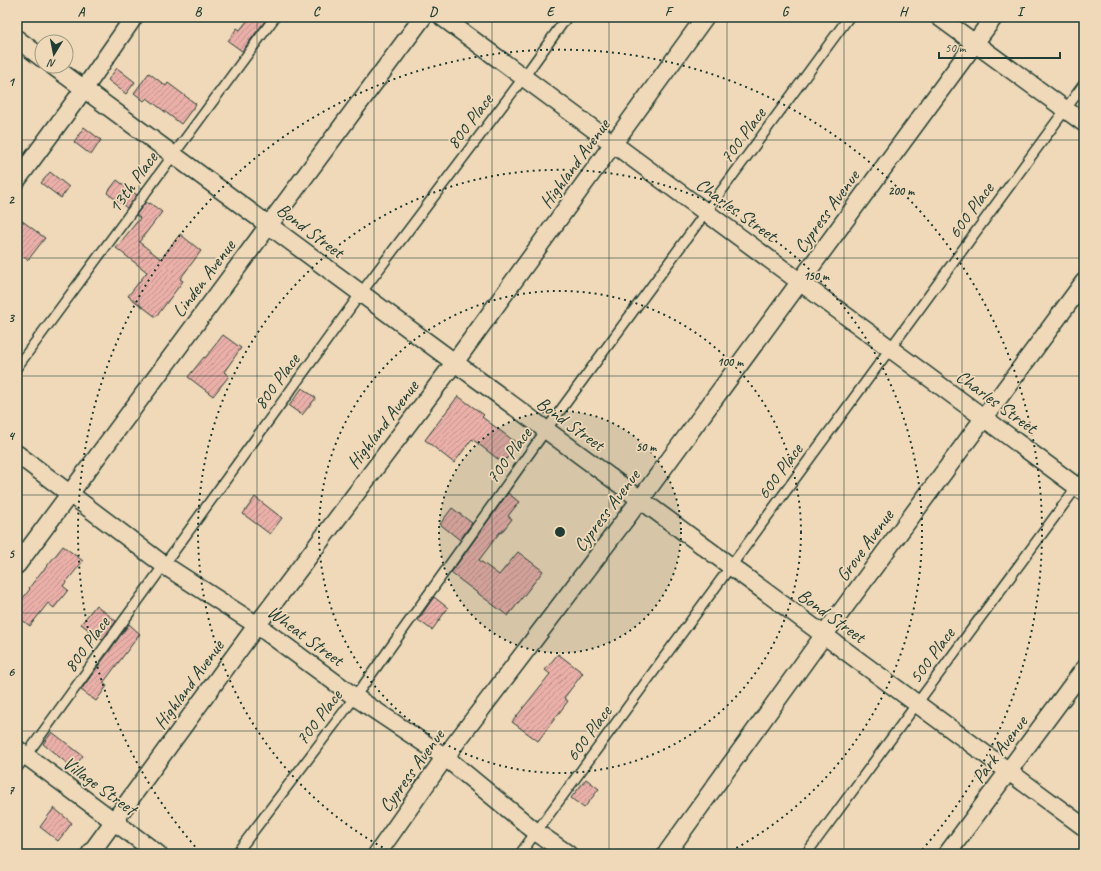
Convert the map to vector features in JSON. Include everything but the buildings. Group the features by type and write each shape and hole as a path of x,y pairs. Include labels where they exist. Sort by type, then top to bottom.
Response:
{"street":[{"path":"17,180 84,89 134,17"},
{"name":"Linden Avenue","path":"17,565 423,17"},
{"name":"Charles Street","path":"442,17 984,418 1082,485"},
{"name":"Highland Avenue","path":"90,854 257,625 455,362 706,17"},
{"path":"939,17 1084,123"},
{"name":"Cypress Avenue","path":"377,854 445,757 640,500 994,17"},
{"path":"17,39 34,52"},
{"name":"Bond Street","path":"64,74 1084,827"},
{"name":"Grove Avenue","path":"666,854 824,635 1084,282"},
{"name":"Wheat Street","path":"17,454 164,564 257,625 355,697 445,757 536,832 568,854"},
{"name":"Park Avenue","path":"947,854 1084,669"},
{"name":"Village Street","path":"20,758 158,854"}],"lane":[{"name":"13th Place","path":"17,367 275,17"},
{"name":"800 Place","path":"20,758 164,564 361,293 524,77 567,17"},
{"name":"700 Place","path":"236,854 355,697 546,430 849,17"},
{"name":"600 Place","path":"520,854 1084,84"},
{"name":"500 Place","path":"806,854 1082,485"}]}
